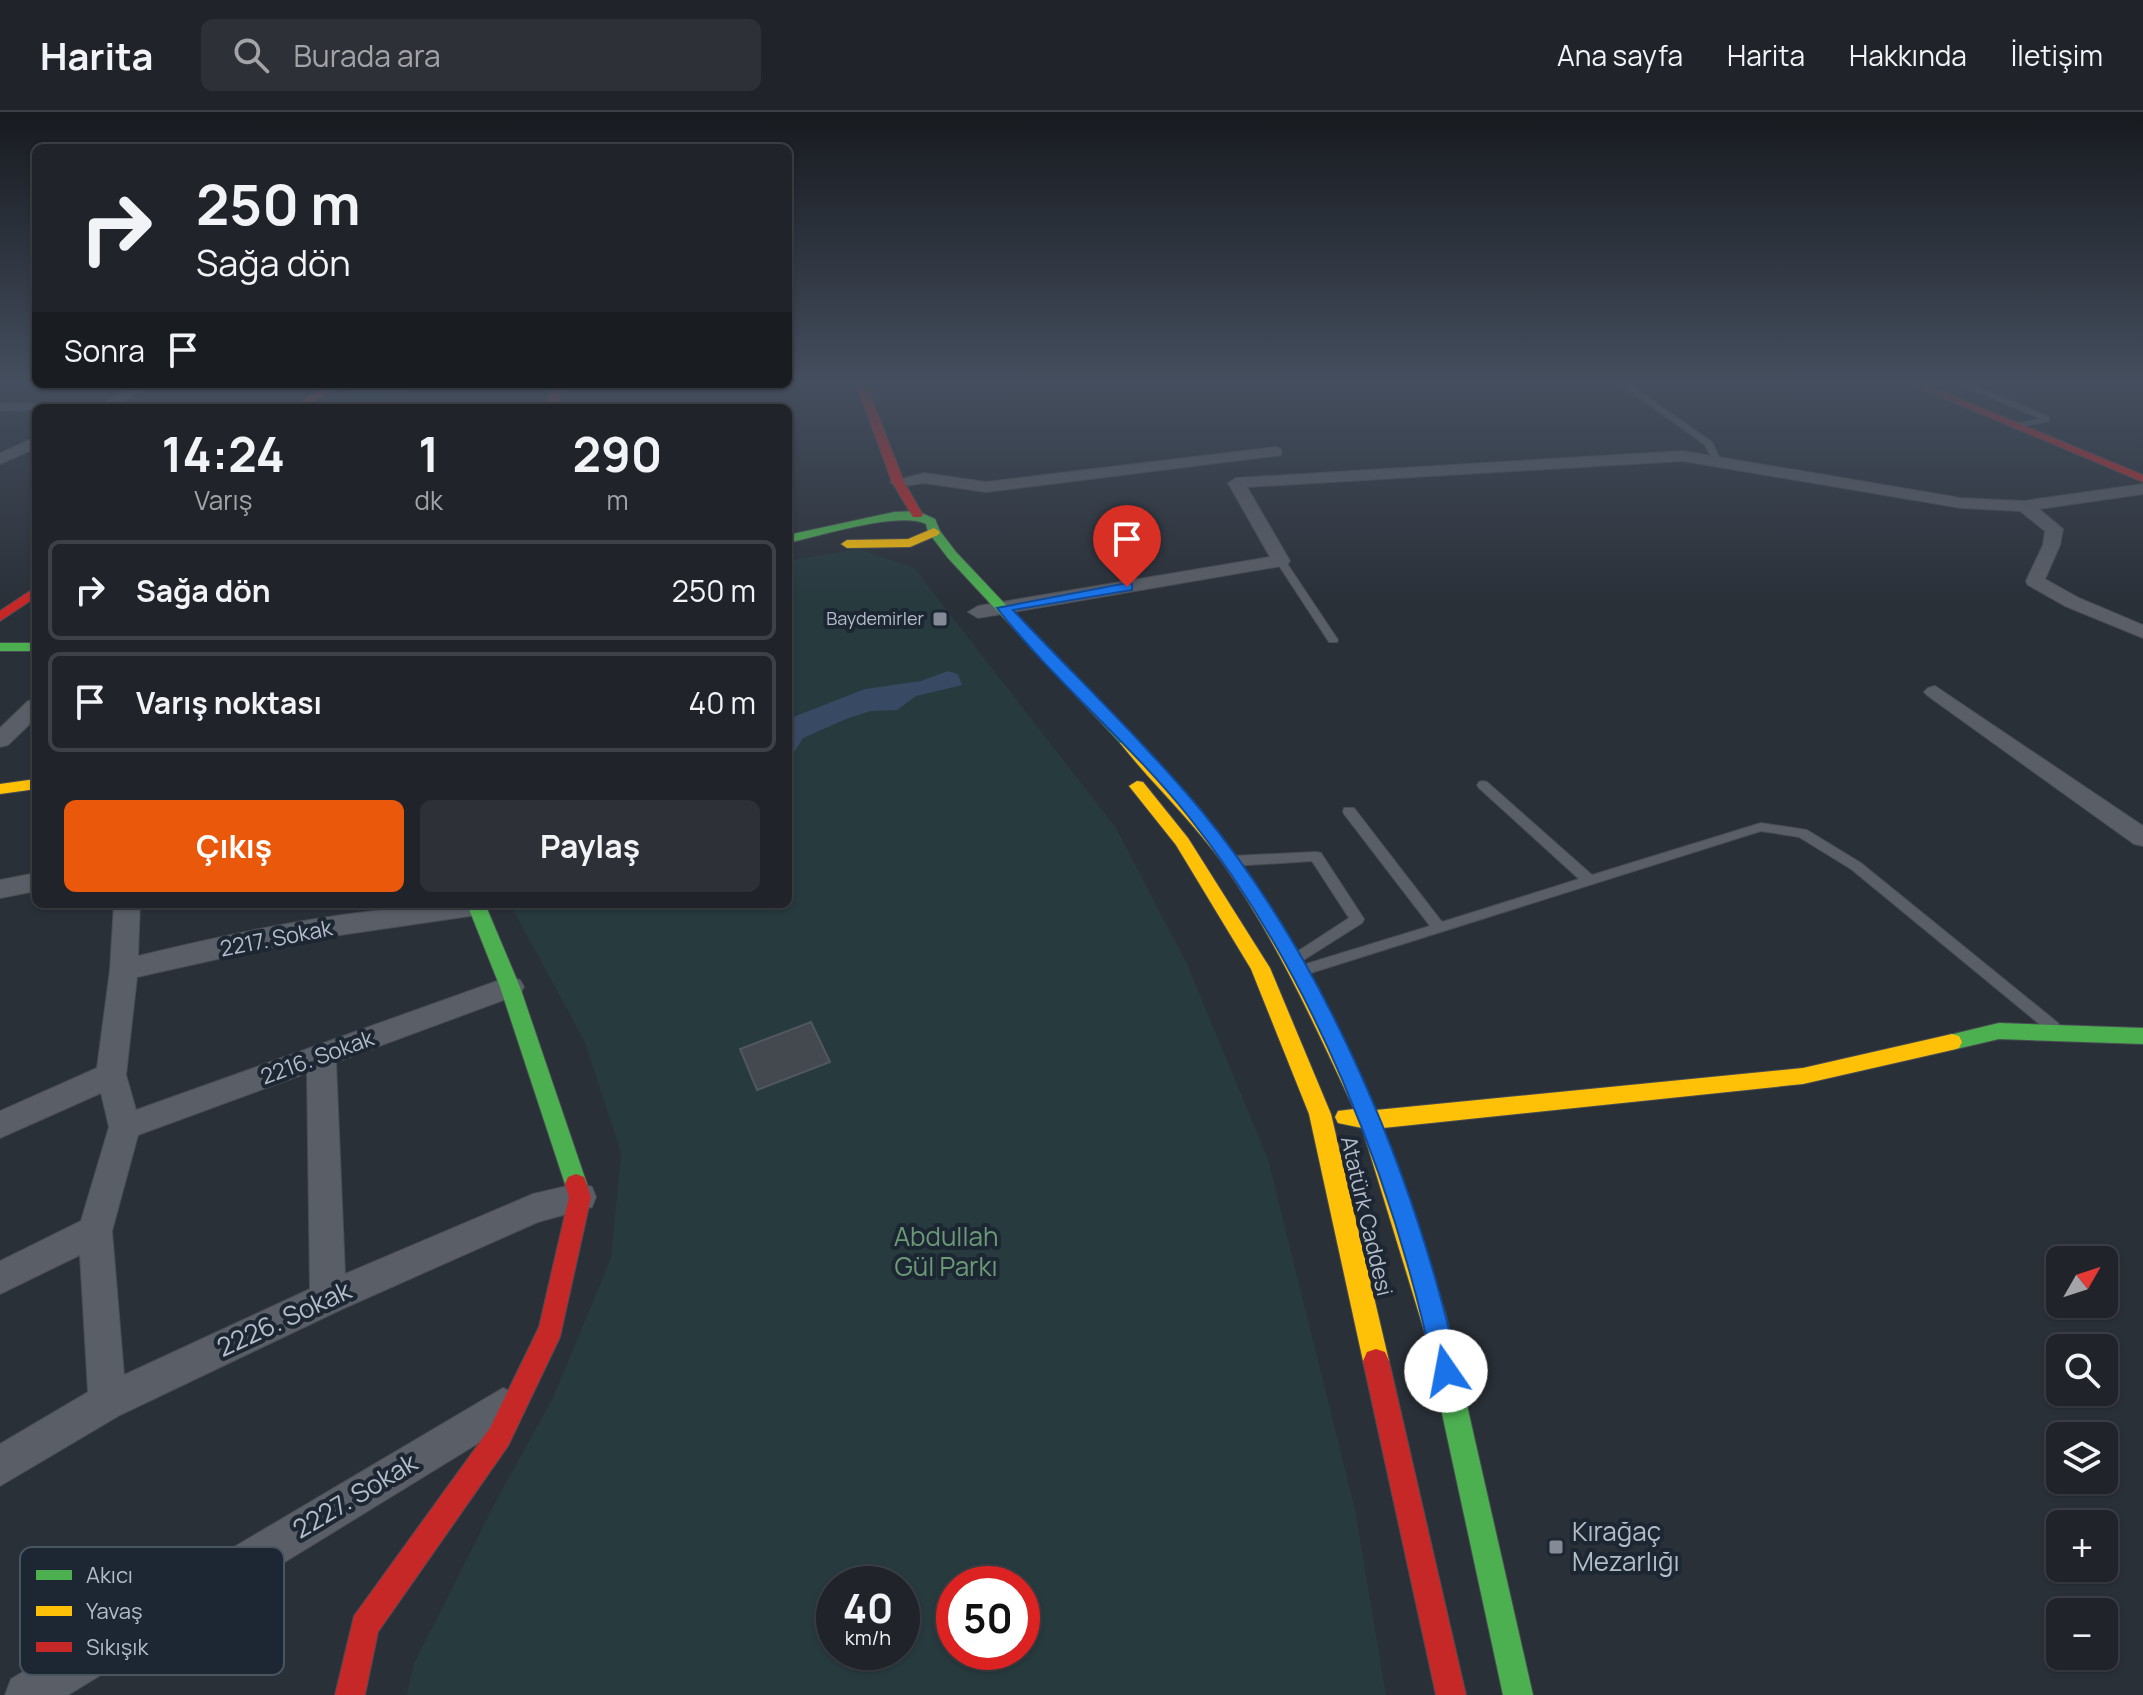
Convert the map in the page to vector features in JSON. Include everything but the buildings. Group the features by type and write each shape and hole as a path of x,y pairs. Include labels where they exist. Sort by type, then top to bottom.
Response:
{"main road":[{"path":"870,455 887,507 882,520 873,529 874,534 889,542"},
{"path":"888,455 898,482 917,515 931,522 934,532 1193,812 1231,862 1296,967 1370,1120 1433,1312 1518,1695"},
{"path":"2086,455 2143,479"},
{"path":"792,538 917,515"},
{"path":"792,545 910,543 934,532"},
{"path":"910,543 928,561"},
{"path":"0,617 32,594"},
{"path":"0,647 32,647"},
{"name":"Atatürk Caddesi","path":"1126,774 1182,842 1260,968 1320,1114 1451,1695"},
{"path":"0,789 32,785"},
{"path":"350,1695 364,1626 499,1437 551,1329 580,1197 510,987 477,908"},
{"path":"1320,1114 1370,1120 1803,1076 1999,1031 2143,1036"}],"street":[{"path":"898,482 924,478 986,487 1252,455"},
{"path":"978,612 1281,561 1236,483 1683,456 1716,459 1792,477 1961,503 2024,506 2143,489"},
{"path":"2024,506 2054,529 2053,549 2039,565 2035,581 2072,602 2143,632"},
{"path":"1935,692 2143,838"},
{"path":"0,740 32,710"},
{"path":"0,889 32,883"},
{"path":"107,1402 95,1231 125,1127 111,1075 124,970 127,908"},
{"name":"2217. Sokak","path":"124,970 168,958 386,917 454,908"},
{"name":"2216. Sokak","path":"125,1127 510,987"},
{"path":"321,1055 328,1298"},
{"path":"0,1125 111,1075"},
{"name":"2226. Sokak","path":"0,1466 107,1402 328,1298 533,1209 580,1197"},
{"path":"0,1278 95,1231"},
{"name":"2227. Sokak","path":"271,1547 519,1397"},
{"name":"2227. Sokak","path":"27,1695 60,1675"}],"lane":[{"path":"1714,455 1716,459"},
{"path":"1281,561 1333,640"},
{"path":"1483,785 1591,882"},
{"path":"1349,811 1440,929"},
{"path":"1296,967 1440,929 1761,827 1802,833 1856,866 2061,1033"},
{"path":"1231,862 1316,856 1357,919 1296,967"}],"green space":[{"name":"Abdullah Gül Parkı","path":"858,549 914,568 1116,828 1187,964 1268,1159 1355,1510 1386,1695 407,1695 414,1664 496,1501 553,1398 611,1258 621,1153 585,1042 512,908 792,908 792,560"}],"water":[{"path":"948,671 958,674 962,685 916,696 897,710 871,711 846,719 803,738 792,756 792,717 865,689 921,681"}],"traffic: fast":[{"path":"792,538 894,516 917,515 931,522 934,532 952,555 1128,743"},
{"path":"0,647 32,647"},
{"path":"478,908 510,987 576,1184"},
{"path":"1952,1042 1999,1031 2143,1036"},
{"path":"1440,1344 1518,1695"}],"traffic: slow":[{"path":"847,544 910,543 934,532"},
{"path":"1128,743 1193,812 1231,862 1294,962 1370,1120 1433,1312 1440,1344"},
{"path":"0,789 32,785"},
{"path":"1137,786 1182,842 1260,968 1320,1114 1376,1361"},
{"path":"1346,1117 1370,1120 1803,1076 1952,1042"}],"traffic: jam":[{"path":"888,455 898,482 917,515"},
{"path":"2085,455 2143,479"},
{"path":"0,617 32,594"},
{"path":"350,1695 364,1626 499,1437 551,1329 580,1197 576,1184"},
{"path":"1376,1361 1451,1695"}],"place":[{"name":"Baydemirler","path":"940,619"},
{"name":"Kırağaç Mezarlığı","path":"1556,1547"}],"route":[{"path":"1127,587 1004,608 1193,812 1231,862 1294,962 1370,1120 1433,1312 1446,1371"}]}
